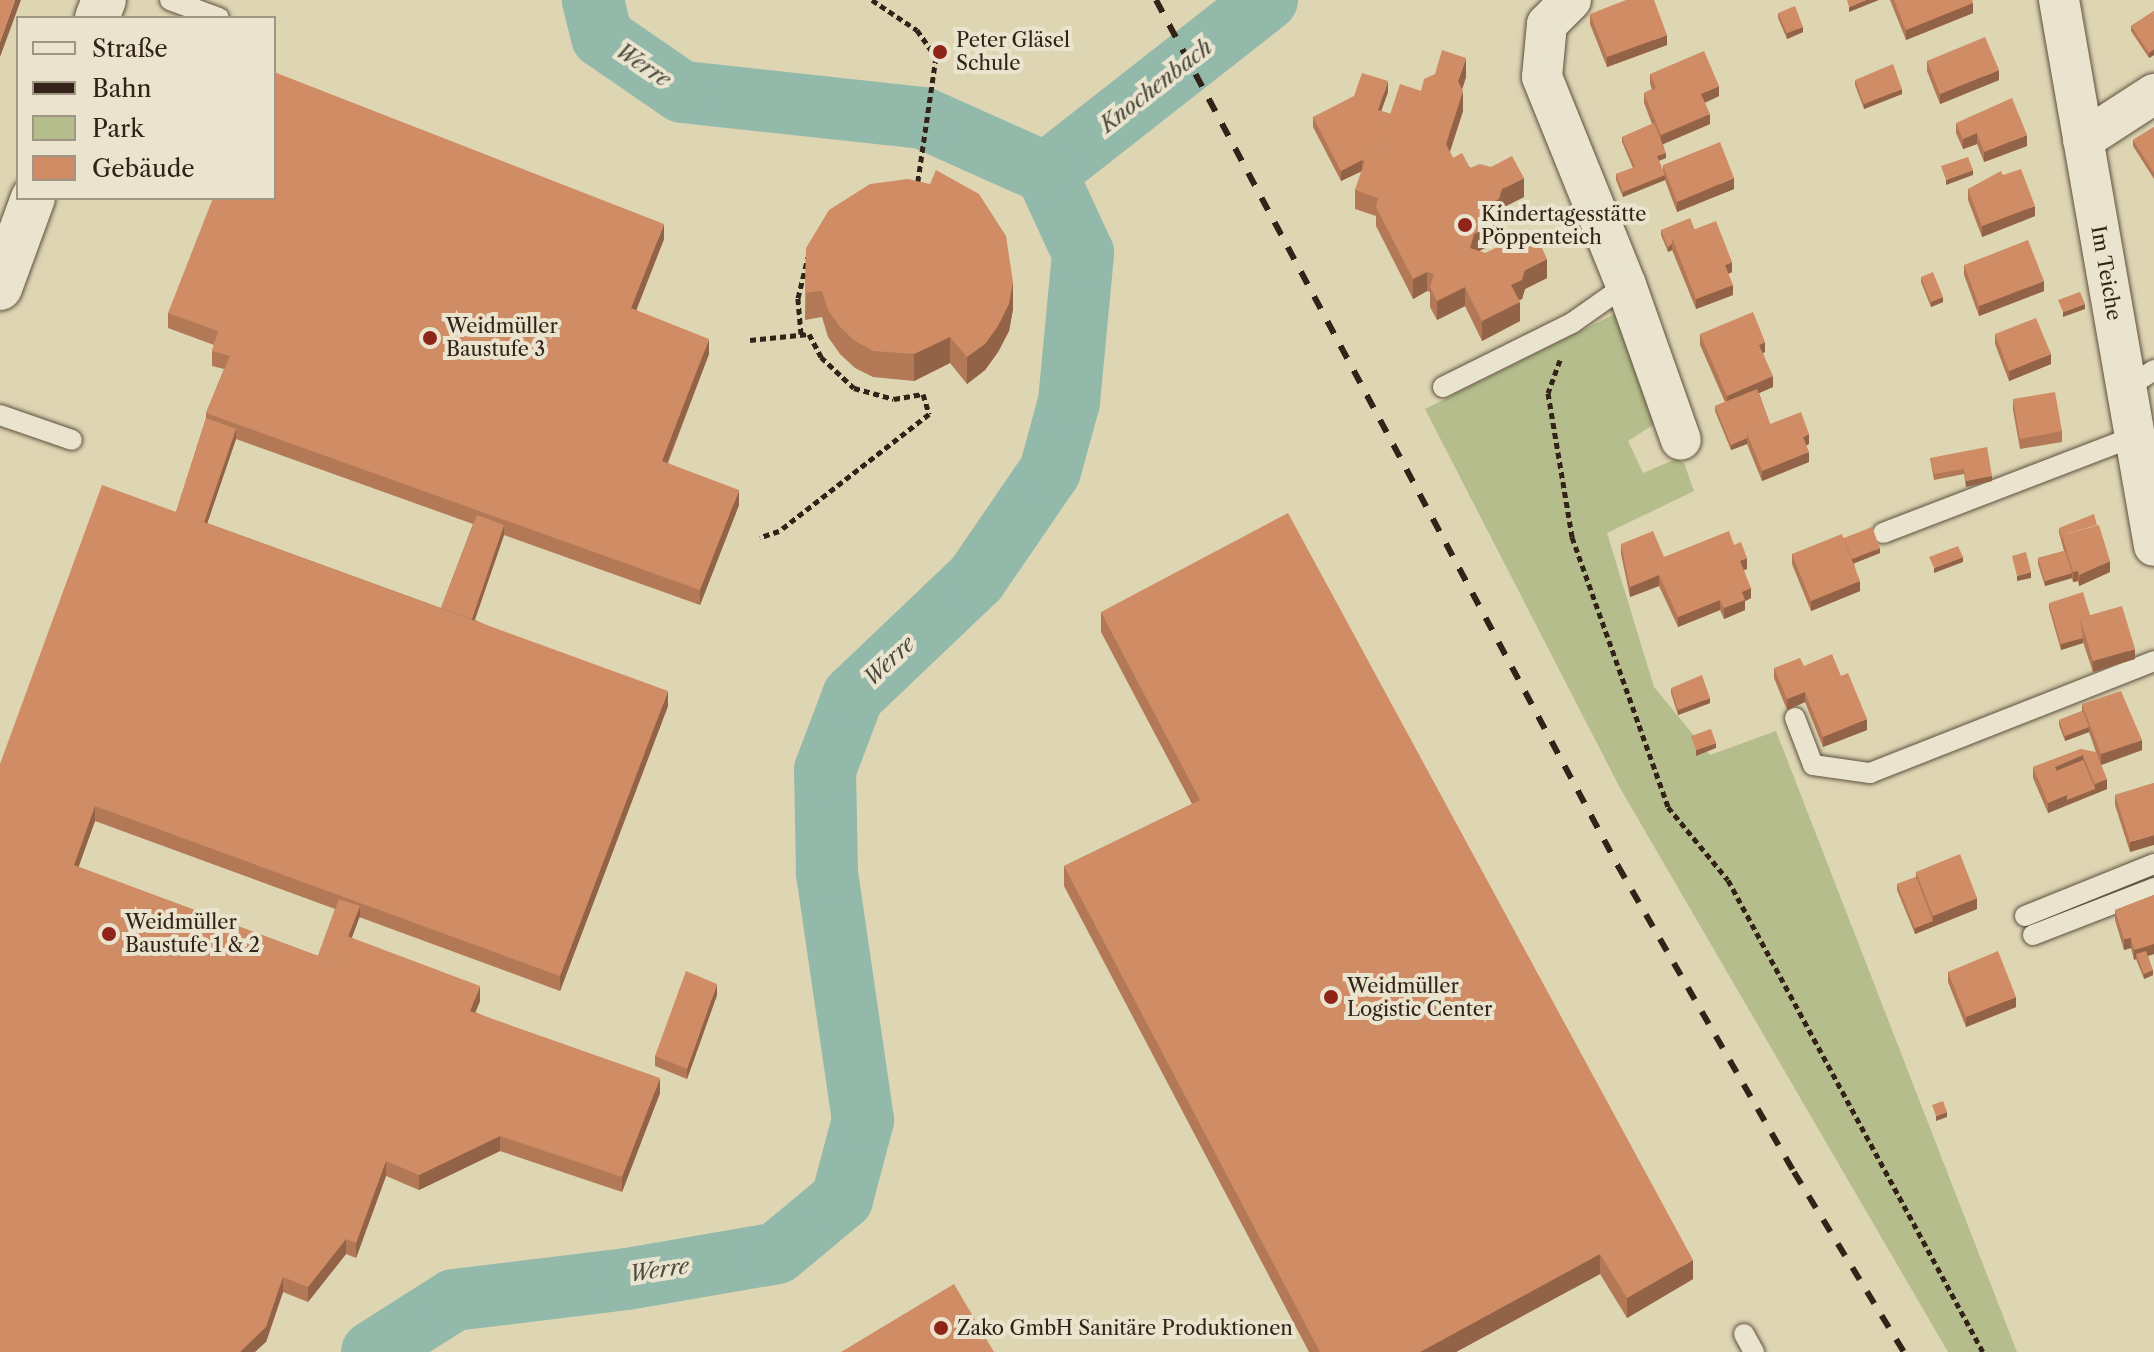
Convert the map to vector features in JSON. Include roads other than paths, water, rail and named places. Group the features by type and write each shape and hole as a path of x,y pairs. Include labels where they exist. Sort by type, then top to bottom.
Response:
{"main road":[{"path":"0,288 32,200"}],"street":[{"path":"1571,0 1547,24 1542,77 1626,285 1681,440"},
{"name":"Im Teiche","path":"2059,0 2083,140 2140,380 2133,437 2154,546"},
{"path":"2083,140 2154,94"}],"lane":[{"path":"170,0 214,16"},
{"path":"1443,387 1572,323 1626,285"},
{"path":"0,415 72,440"},
{"path":"1883,533 2133,437"},
{"path":"1795,718 1813,765 1870,773 2154,661"},
{"path":"2154,864 2029,926 2154,888"}],"waterway":[{"name":"Werre","path":"372,1352 454,1300 627,1279 777,1253 842,1199 863,1120 827,872 825,770 853,696 976,579 1050,471 1069,402 1083,253 1046,173 923,118 682,92 602,37 593,0"},
{"name":"Knochenbach","path":"1046,173 1267,0"}],"railway":[{"path":"1156,0 1618,866 1794,1172 1904,1352"}],"place":[{"name":"Peter Gläsel Schule","path":"940,52"},
{"name":"Kindertagesstätte Pöppenteich","path":"1465,225"},
{"name":"Weidmüller Baustufe 3","path":"430,338"},
{"name":"Weidmüller Baustufe 1 & 2","path":"109,934"},
{"name":"Weidmüller Logistic Center","path":"1331,997"},
{"name":"Zako GmbH Sanitäre Produktionen","path":"941,1328"}]}
